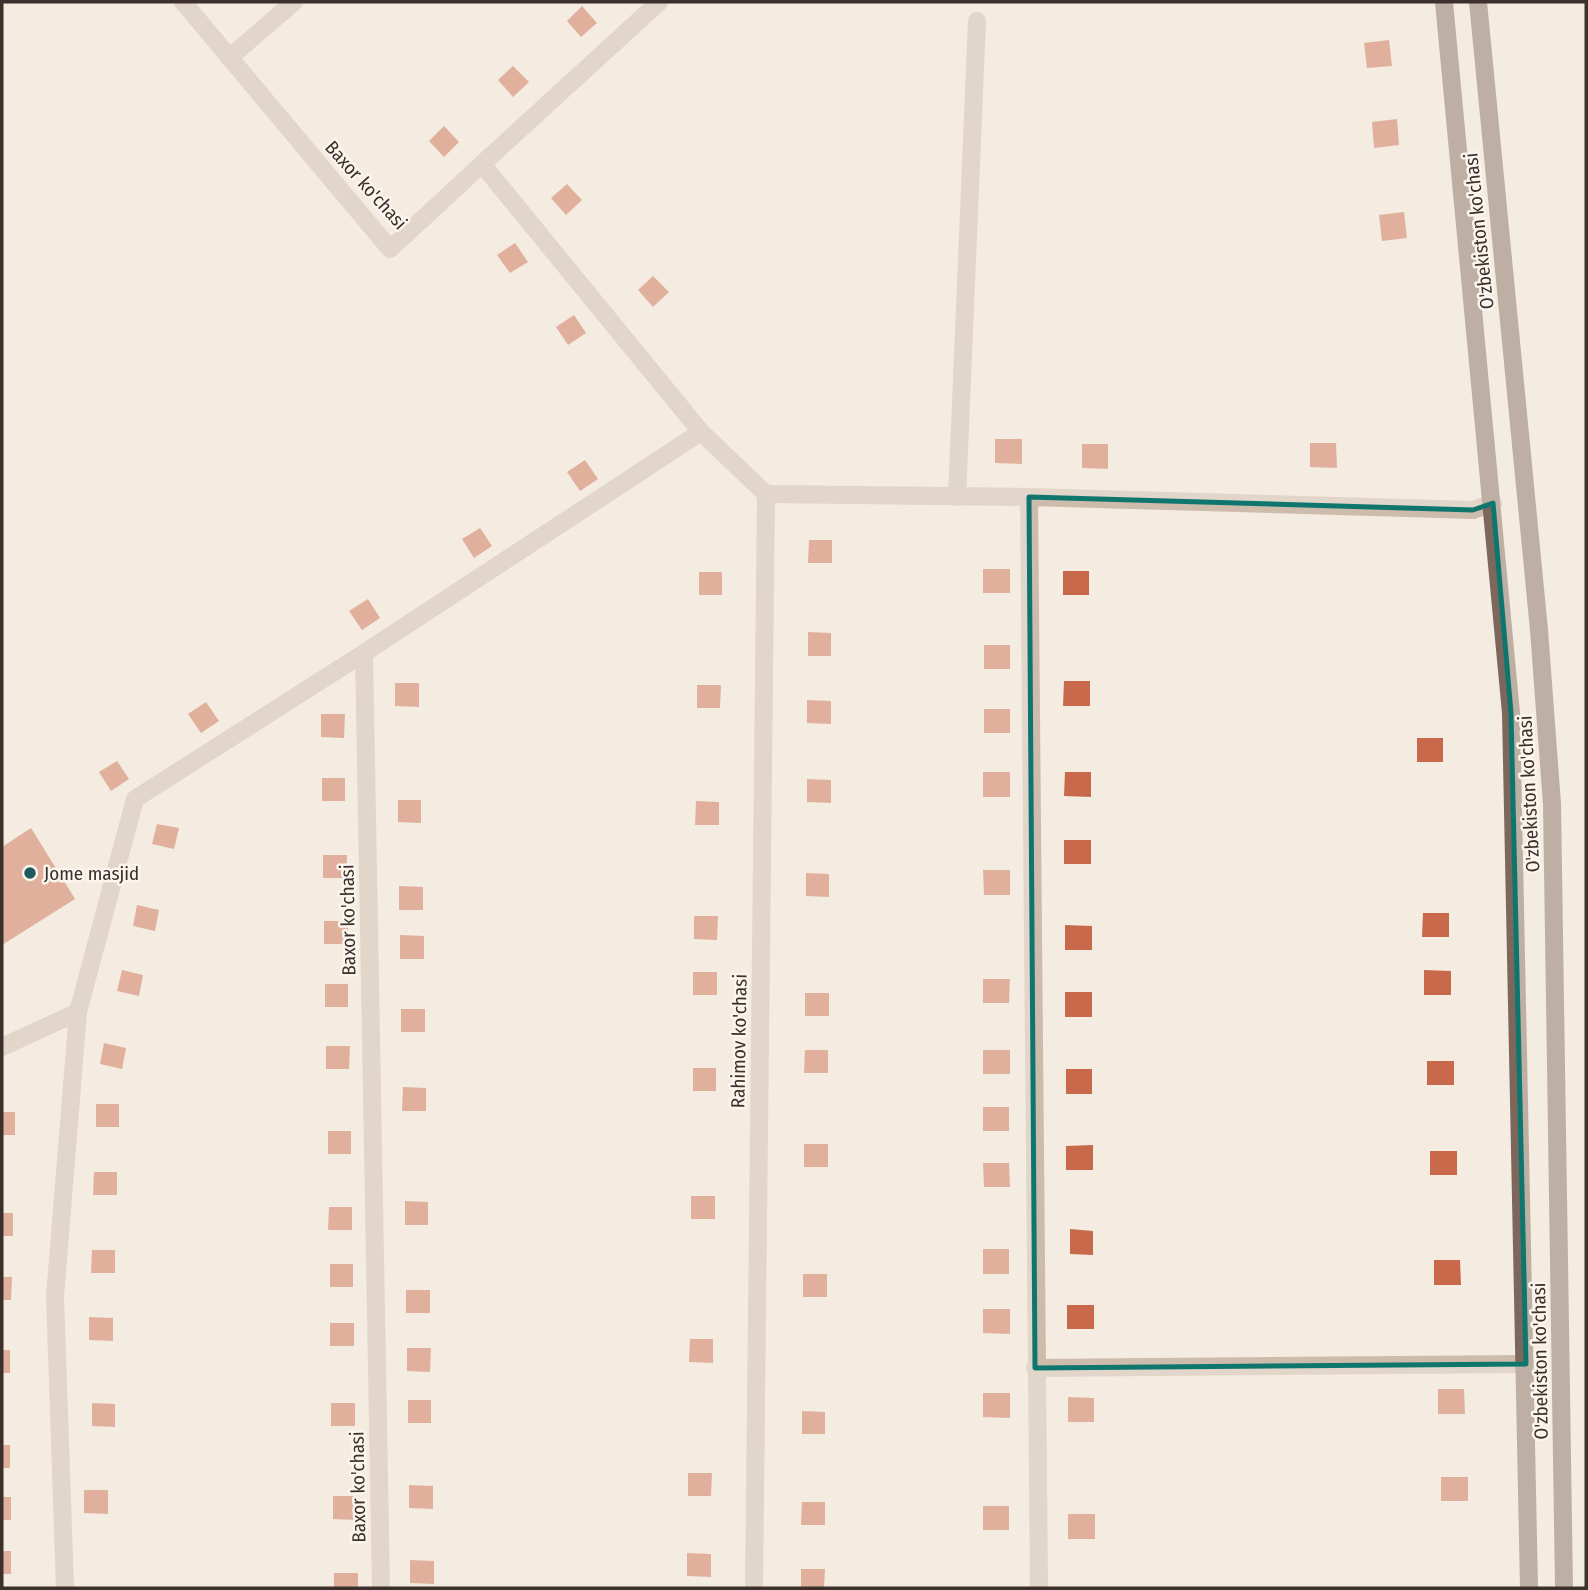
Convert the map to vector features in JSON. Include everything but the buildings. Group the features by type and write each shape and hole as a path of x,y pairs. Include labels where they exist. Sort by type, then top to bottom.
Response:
{"main road":[{"name":"O'zbekiston ko'chasi","path":"1444,2 1511,713 1529,1588"},
{"name":"O'zbekiston ko'chasi","path":"1478,2 1538,617 1551,793 1564,1588"}],"street":[{"path":"183,2 229,58 294,2"},
{"name":"Baxor ko'chasi","path":"229,58 390,249 659,2"},
{"path":"957,497 977,21"},
{"path":"482,164 701,432 766,494 1029,497 1473,510 1493,503"},
{"path":"65,1588 55,1296 78,1012 135,799 365,653 701,432"},
{"name":"Rahimov ko'chasi","path":"754,1588 766,494"},
{"path":"1029,497 1039,1588"},
{"name":"Baxor ko'chasi","path":"365,653 381,1588"},
{"path":"2,1047 78,1012"},
{"path":"1035,1368 1526,1364"}],"highlighted area":[{"path":"1029,497 1473,510 1493,503 1511,713 1526,1364 1035,1368"}],"place":[{"name":"Jome masjid","path":"30,873"}]}
